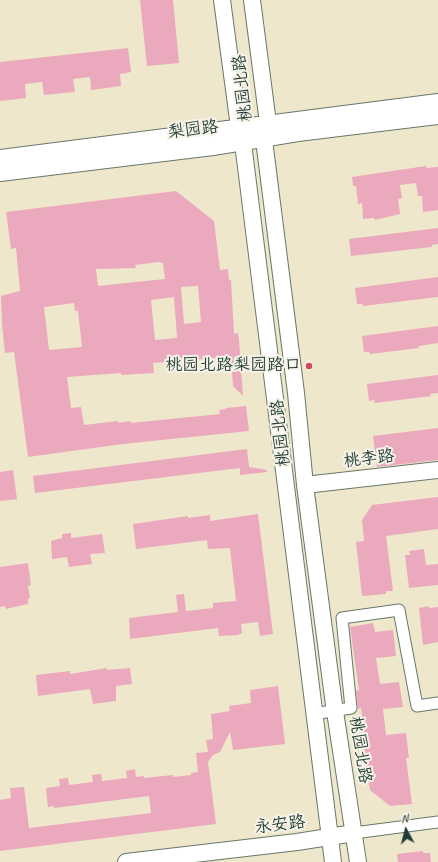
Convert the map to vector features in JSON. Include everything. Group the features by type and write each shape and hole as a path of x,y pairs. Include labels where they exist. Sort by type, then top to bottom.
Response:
{"main road":[{"name":"桃园北路","path":"222,0 239,127 243,143 332,862"},
{"name":"桃园北路","path":"252,0 268,123 264,140 296,393 305,485 335,710 358,862"},
{"name":"梨园路","path":"0,158 438,102"},
{"name":"梨园路","path":"0,174 243,143 298,133 438,116"},
{"name":"桃李路","path":"305,485 438,470"},
{"name":"永安路","path":"126,862 329,838 354,833"}],"street":[{"path":"313,714 351,708 342,618 399,610 417,706 438,703"},
{"name":"永安路","path":"354,833 438,822"}],"building":[{"path":"140,0 173,0 179,63 147,66"},
{"path":"128,48 131,72 120,74 121,86 91,90 90,77 73,79 75,92 44,95 42,82 25,84 26,98 0,101 0,62"},
{"path":"426,166 426,168 438,167 438,210 423,212 422,196 418,196 416,183 400,185 402,198 398,199 400,214 375,220 374,218 363,219 362,203 358,204 356,186 353,186 352,177"},
{"path":"176,191 214,221 220,270 228,269 229,280 231,280 234,334 238,333 243,396 233,386 231,357 153,363 154,373 121,375 121,373 67,377 71,408 81,407 84,425 118,421 118,423 131,421 131,423 220,414 219,410 246,406 249,431 123,444 28,457 14,352 5,353 2,324 1,296 20,291 16,248 11,249 6,212","holes":["158,262 163,263 165,279 98,286 96,269 136,268 135,265","198,286 201,322 184,324 181,287","174,297 177,338 155,340 151,300","74,303 75,311 78,311 82,347 49,350 44,307"]},
{"path":"438,228 438,244 432,245 432,247 351,256 349,239"},
{"path":"438,277 438,297 363,306 363,304 357,304 355,288"},
{"path":"438,326 438,343 419,346 419,348 370,354 369,352 364,352 362,336"},
{"path":"438,375 438,393 430,394 431,396 375,403 374,400 369,401 367,384"},
{"path":"438,428 438,460 377,467 373,436"},
{"path":"247,449 249,467 267,470 267,472 240,475 240,468 35,493 33,476"},
{"path":"13,470 17,499 0,501 0,472"},
{"path":"438,497 438,529 386,536 393,591 386,591 386,594 362,596 356,542 364,541 362,520 372,505"},
{"path":"258,514 273,634 260,636 258,622 241,624 242,633 238,635 219,636 218,628 130,639 129,618 178,612 176,595 184,594 186,611 213,608 213,603 236,601 230,548 208,549 207,540 136,549 133,524 188,516 188,518 210,515 210,521"},
{"path":"71,533 71,538 102,534 105,553 90,554 92,564 69,567 67,557 52,559 51,541 62,538 62,534"},
{"path":"424,549 426,565 438,564 438,585 409,588 405,555 410,555 409,551"},
{"path":"28,563 31,585 28,586 30,598 28,599 28,604 6,609 5,606 0,607 0,567"},
{"path":"429,606 429,608 438,607 438,642 423,645 419,608"},
{"path":"373,623 375,632 393,630 396,656 376,658 380,684 399,682 403,707 383,709 386,735 406,733 409,758 406,758 412,804 390,806 370,790 362,742 365,742 361,708 358,709 356,691 359,690 350,627"},
{"path":"107,668 107,670 130,668 132,684 116,686 116,701 93,704 90,689 38,696 36,675 70,671 70,674"},
{"path":"278,686 285,744 233,750 230,732 220,752 213,755 208,762 216,824 0,851 0,800 11,798 10,788 24,787 29,828 151,813 149,796 54,808 54,806 48,807 46,788 60,786 59,779 68,778 69,785 93,782 92,775 101,774 102,781 127,778 126,771 135,769 136,777 144,776 144,778 191,775 191,773 198,772 196,753 208,752 206,740 213,739 211,714 230,711 229,706 251,703 250,690"},
{"path":"423,851 423,853 430,853 431,862 398,862 397,854"}],"place":[{"name":"桃园北路梨园路口","path":"309,366"}]}
